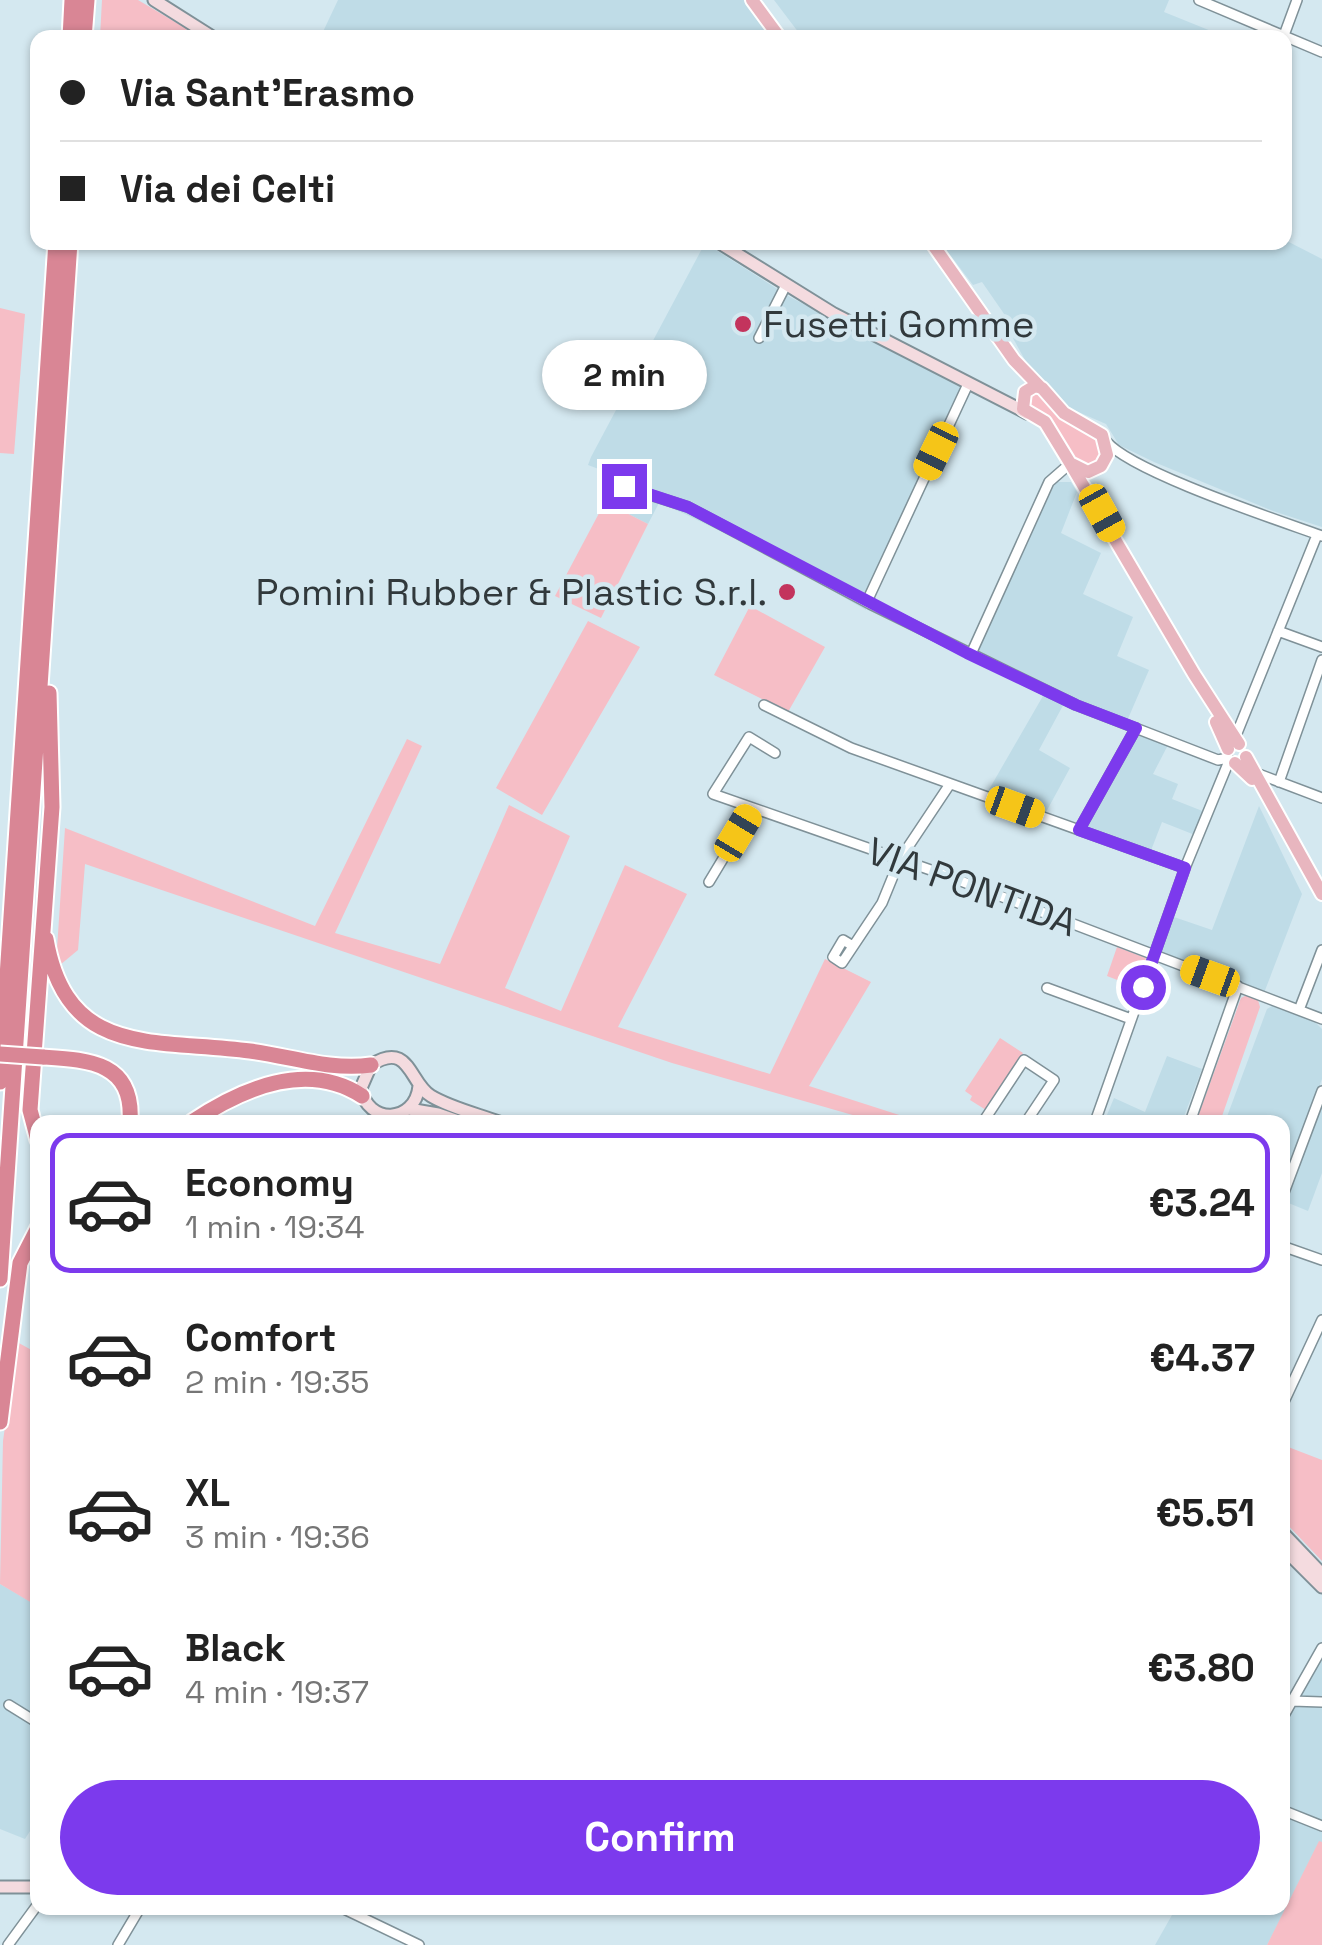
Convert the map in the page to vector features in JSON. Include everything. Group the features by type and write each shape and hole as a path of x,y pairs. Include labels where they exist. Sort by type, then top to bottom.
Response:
{"highway":[{"path":"70,30 72,0"},
{"path":"84,30 86,0"},
{"path":"0,1082 55,250"},
{"path":"0,1279 69,250"},
{"path":"31,1115 52,776 48,560"},
{"path":"0,902 16,816"},
{"path":"48,855 46,936 54,976 77,1008 94,1022 141,1042 239,1049 342,1067 370,1065"},
{"path":"0,1054 86,1060 112,1071 128,1096 129,1115"},
{"path":"204,1115 245,1092 296,1080 322,1079 347,1086 362,1096"},
{"path":"0,1422 20,1263 30,1244"},
{"path":"16,1296 30,1254"}],"main road":[{"path":"752,0 774,30"},
{"path":"937,250 1014,360 1064,414 1105,440 1096,491 1102,513"},
{"path":"1014,360 1024,395 1023,408 1045,422 1068,465 1102,513 1194,674 1234,753 1322,894"},
{"path":"1024,395 1034,386 1042,388"},
{"path":"1068,465 1088,472 1103,463"},
{"path":"1234,753 1256,773 1311,875"}],"street":[{"path":"154,0 201,30"},
{"path":"1199,0 1268,30"},
{"path":"1286,30 1297,0"},
{"path":"1292,40 1322,52"},
{"path":"731,250 898,350 1027,414"},
{"path":"758,338 786,285"},
{"path":"870,604 868,597 902,520 968,384"},
{"path":"1001,399 1015,402 1024,395"},
{"path":"1097,1115 1185,868 1320,535 1123,457 1105,440"},
{"path":"1103,463 1123,457"},
{"path":"971,654 1049,482 1068,465"},
{"path":"624,486 688,507 870,604 1076,705 1218,760 1234,753"},
{"path":"1278,631 1322,647"},
{"path":"1279,782 1322,660"},
{"path":"764,705 830,739 1185,868"},
{"path":"1079,830 1136,728"},
{"name":"VIA PONTIDA","path":"775,753 749,736 713,794 900,859 1322,1019"},
{"path":"1256,773 1322,798"},
{"path":"853,946 882,903 900,859 950,784"},
{"path":"709,882 753,808"},
{"path":"1299,1010 1322,950"},
{"path":"1192,1115 1238,986"},
{"path":"1047,988 1131,1019"},
{"path":"381,1115 366,1104 362,1079 370,1065 387,1058 405,1062 419,1086 415,1103 394,1115"},
{"path":"989,1115 1024,1060 1054,1080 1031,1115"},
{"path":"419,1086 442,1101 480,1115"},
{"path":"1290,1177 1322,1091"},
{"path":"409,1109 441,1115"},
{"path":"1290,1249 1322,1260"},
{"path":"1290,1389 1322,1320"},
{"path":"1290,1540 1322,1574"},
{"path":"1290,1555 1322,1588"},
{"path":"1290,1705 1322,1648"},
{"path":"1292,1701 1322,1702"},
{"path":"9,1705 30,1719"},
{"path":"1290,1813 1322,1826"},
{"path":"0,1887 30,1888"},
{"path":"8,1945 30,1915"},
{"path":"118,1945 136,1915"},
{"path":"357,1915 420,1945"}],"shaded area":[{"path":"102,0 138,0 187,29 186,30 100,30"},
{"path":"338,0 747,0 768,30 324,30"},
{"path":"774,0 1169,0 1164,12 1209,30 797,30"},
{"path":"1292,244 1322,259 1322,527 1273,511 1119,445 1106,424 1060,404 1036,380 1009,331 1009,321 982,282 973,285 946,250 1292,250"},
{"path":"701,250 716,250 790,297 967,388 866,610 775,558 659,503 648,524 605,502 620,477 588,465"},
{"path":"0,308 25,314 14,454 0,453"},
{"path":"1037,391 1094,435 1104,450 1097,464 1081,467 1028,404 1030,394"},
{"path":"1056,482 1071,482 1077,492 1061,533 1101,553 1083,594 1133,617 1117,656 1149,670 1127,721 1067,698 1039,750 1070,768 1045,814 987,793 1047,689 971,653"},
{"path":"605,502 648,524 601,618 555,596"},
{"path":"750,606 825,647 788,712 714,675"},
{"path":"588,621 640,647 542,815 496,788"},
{"path":"1137,731 1169,743 1153,774 1178,784 1172,799 1205,812 1195,835 1162,822 1150,853 1083,829"},
{"path":"407,739 422,746 335,933 440,964 509,805 570,836 505,988 561,1011 625,865 687,894 618,1027 770,1074 825,959 871,982 809,1086 899,1115 853,1115 672,1063 85,864 78,950 60,965 57,949 65,828 315,926"},
{"path":"1259,806 1302,894 1264,993 1158,955 1171,916 1212,930"},
{"path":"1117,947 1146,958 1138,988 1107,976"},
{"path":"1247,995 1258,1000 1260,1007 1222,1115 1199,1115 1241,998"},
{"path":"1272,1006 1315,1022 1322,1029 1322,1079 1290,1164 1290,1115 1228,1115 1267,1009"},
{"path":"1000,1038 1023,1053 986,1110 970,1100 972,1096 965,1091"},
{"path":"1167,1056 1202,1069 1185,1115 1107,1115 1114,1098 1145,1112"},
{"path":"1322,1106 1322,1173 1308,1211 1290,1204 1290,1191"},
{"path":"17,1342 30,1349 30,1602 0,1584 3,1441"},
{"path":"1290,1448 1322,1460 1322,1561 1290,1527"},
{"path":"0,1584 30,1601 30,1831 25,1839 0,1829"},
{"path":"1322,1657 1322,1842 1290,1902 1290,1703"},
{"path":"1319,1841 1322,1842 1322,1945 1267,1945 1282,1915 1290,1915 1290,1899"},
{"path":"1172,1915 1283,1915 1267,1945 1155,1945"}],"place":[{"name":"Fusetti Gomme","path":"743,324"},
{"name":"Pomini Rubber & Plastic S.r.l.","path":"787,592"}],"route":[{"path":"624,486 688,507 967,653 1076,705 1136,728 1079,830 1185,868 1143,987"}]}
